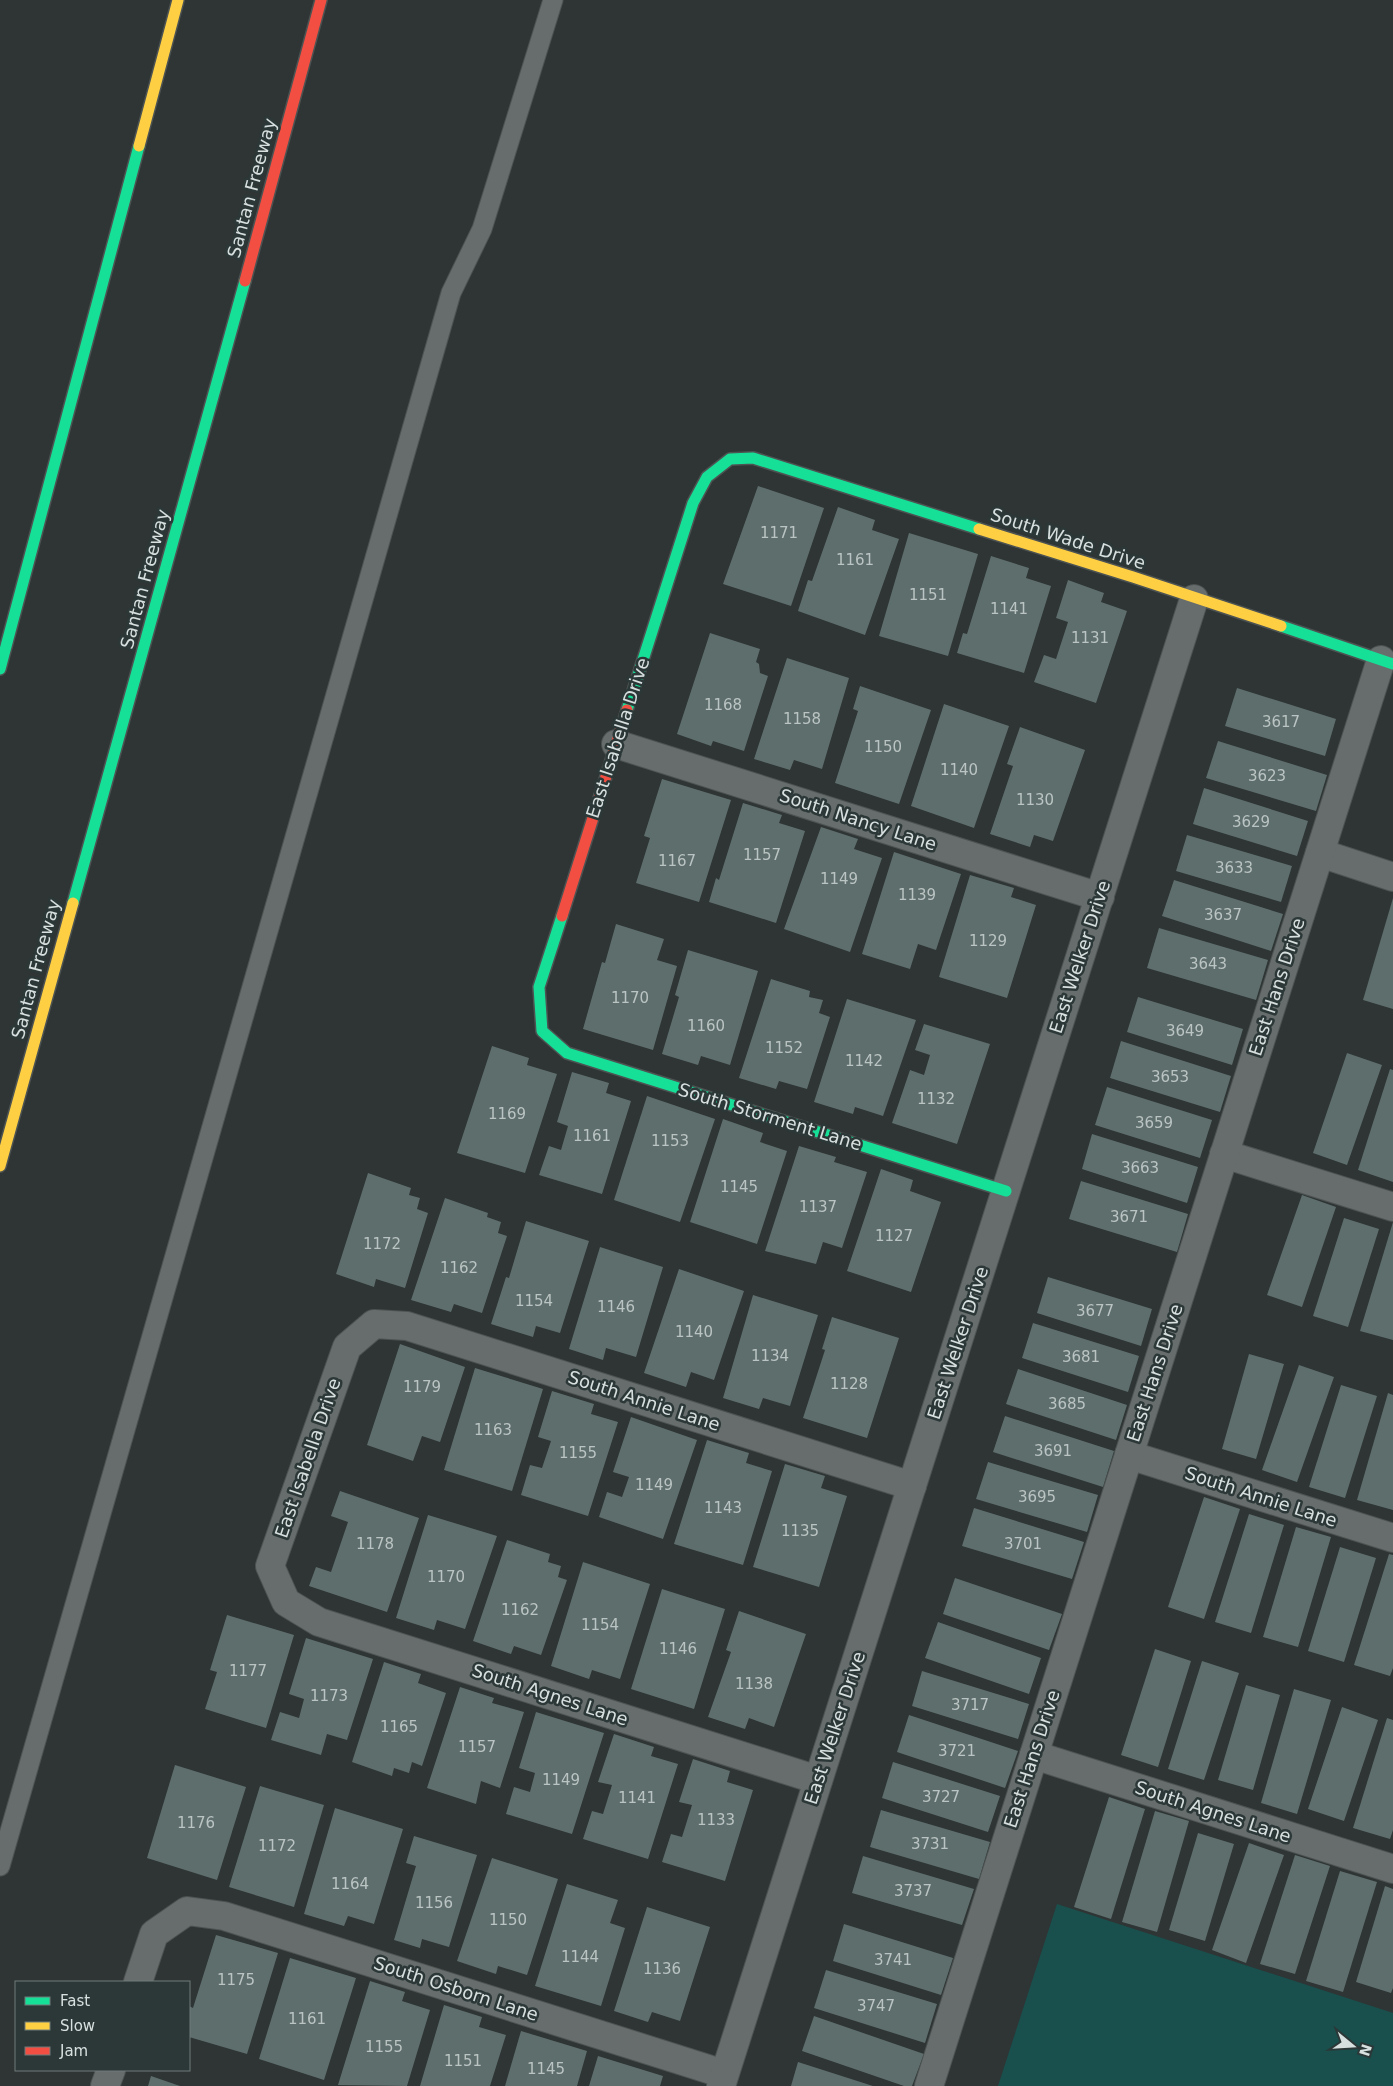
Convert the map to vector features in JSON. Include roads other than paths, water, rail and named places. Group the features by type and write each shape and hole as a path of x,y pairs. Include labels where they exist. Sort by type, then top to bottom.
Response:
{"main road":[{"path":"0,669 178,0"},
{"name":"Santan Freeway","path":"0,1166 279,157 320,0"},
{"path":"279,157 328,0"},
{"name":"South Wade Drive","path":"730,459 752,458 1133,577 1194,599 1387,662"},
{"name":"East Isabella Drive","path":"542,1031 539,987 693,503 707,477 730,459"},
{"name":"South Storment Lane","path":"542,1031 567,1053 1006,1191"}],"street":[{"name":"East Welker Drive","path":"723,2080 1194,599"},
{"name":"East Hans Drive","path":"929,2086 1320,853 1387,662"},
{"name":"South Nancy Lane","path":"616,744 1100,897"},
{"path":"1320,853 1393,877"},
{"path":"1224,1154 1393,1207"},
{"name":"South Annie Lane","path":"374,1324 408,1326 912,1486"},
{"name":"East Isabella Drive","path":"286,1602 270,1566 347,1347 374,1324"},
{"name":"South Annie Lane","path":"1129,1455 1393,1538"},
{"name":"South Agnes Lane","path":"286,1602 319,1622 818,1780"},
{"name":"South Agnes Lane","path":"1034,1755 1393,1869"},
{"name":"South Osborn Lane","path":"138,1981 154,1934 187,1911 224,1916 723,2080"},
{"path":"106,2086 111,2071"}],"lane":[{"path":"0,1866 451,293 482,229 553,0"}]}
